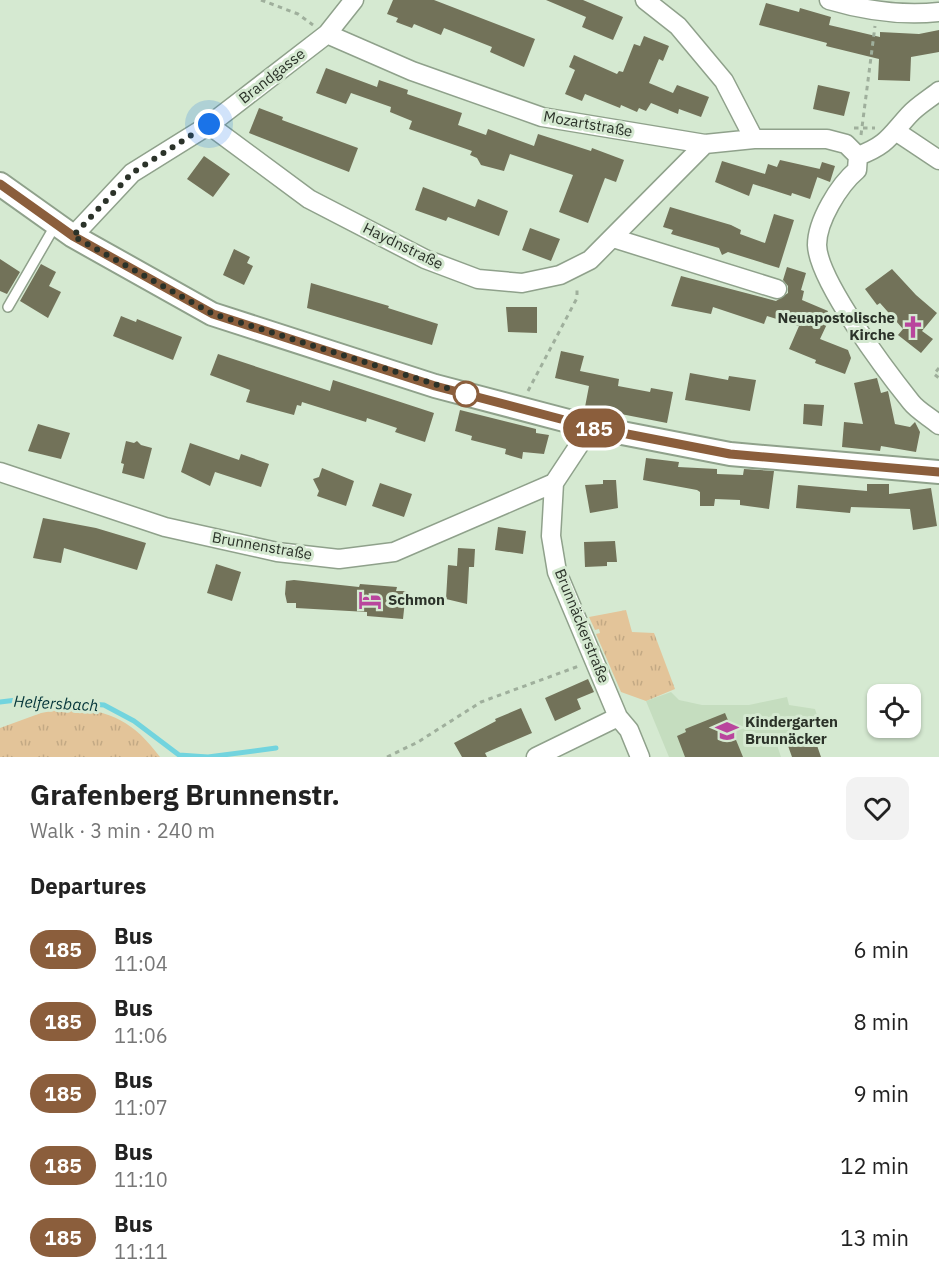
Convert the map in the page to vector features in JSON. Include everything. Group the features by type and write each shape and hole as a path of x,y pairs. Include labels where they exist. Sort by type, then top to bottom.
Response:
{"street":[{"name":"Brandgasse","path":"64,230 132,173 209,124 327,34 354,0"},
{"path":"645,0 678,26 724,81 754,139"},
{"path":"829,0 876,12 907,15 939,12"},
{"name":"Mozartstraße","path":"327,34 412,70 542,117 705,144 754,139 827,139 846,144 858,156"},
{"path":"939,91 909,114 897,132 877,149 858,156 857,170 847,178 821,225 817,245 821,264 848,315 912,404 939,425"},
{"name":"Haydnstraße","path":"209,124 309,199 425,258 478,279 522,283 560,276 590,260 705,144"},
{"path":"897,132 939,160"},
{"path":"0,185 64,230 213,314 435,386 591,427 730,454 939,472"},
{"path":"613,238 777,289"},
{"path":"554,483 591,427"},
{"name":"Brunnenstraße","path":"0,472 165,527 277,552 339,559 394,552 554,483"},
{"name":"Brunnäckerstraße","path":"554,483 551,536 557,572 596,660 618,717 628,730 640,757"},
{"path":"536,757 618,717"}],"lane":[{"path":"8,307 64,230"}],"path":[{"path":"261,0 298,14 327,34"},
{"path":"862,128 876,12"},
{"path":"519,409 577,298 577,266"},
{"path":"939,368 934,374 939,378"},
{"path":"387,757 418,742 481,702 596,660"}],"shaded area":[{"name":"Kindergarten Brunnäcker","path":"671,692 679,700 702,705 749,705 787,697 789,705 815,709 818,718 815,723 775,739 781,757 669,757 646,701"}],"green space":[{"path":"626,610 632,632 654,633 675,689 646,701 621,692 596,634 600,633 599,629 595,630 589,617"},
{"path":"68,708 97,712 120,720 141,735 160,757 0,757 0,728 41,713"}],"building":[{"path":"393,0 434,0 535,39 524,67 490,52 492,47 444,28 441,35 414,24 412,28 396,22 398,18 387,14"},
{"path":"546,0 583,0 623,17 613,40 582,27 586,17"},
{"path":"766,3 799,12 800,8 831,17 829,25 880,37 880,32 919,34 939,30 939,52 911,57 910,81 878,80 879,59 826,46 827,43 759,25"},
{"path":"644,36 669,46 663,61 659,59 649,83 673,93 677,85 709,97 701,117 679,109 678,114 651,103 646,111 639,108 637,112 585,94 582,101 565,94 575,70 569,67 574,55 617,74 619,71 623,72 634,44 640,46"},
{"path":"326,68 377,87 379,80 408,90 407,94 462,113 458,125 486,135 488,129 534,146 538,134 591,151 592,148 624,160 616,182 605,178 588,223 559,212 573,175 510,154 504,171 481,165 477,158 470,155 472,151 409,129 412,121 390,112 391,107 351,93 346,104 316,93"},
{"path":"818,85 850,92 844,116 813,109"},
{"path":"259,108 283,117 282,120 358,148 349,172 249,133"},
{"path":"204,156 230,174 213,197 187,179"},
{"path":"780,160 820,169 810,199 792,193 791,196 753,184 749,196 715,182 722,161 765,174 768,164 777,167"},
{"path":"822,162 835,166 830,182 817,177"},
{"path":"423,187 475,207 478,199 508,211 499,236 448,217 446,221 415,210"},
{"path":"670,207 731,225 741,230 740,234 765,243 774,214 794,220 779,268 728,252 722,255 719,248 671,234 673,230 663,227"},
{"path":"530,228 560,239 551,261 522,250"},
{"path":"234,249 250,257 247,263 253,266 244,285 223,275"},
{"path":"0,259 20,272 7,294 0,291"},
{"path":"41,264 56,272 49,286 61,292 48,318 20,301"},
{"path":"787,267 806,273 801,290 804,291 802,300 828,311 823,322 827,324 820,339 848,350 851,358 845,374 815,363 816,360 789,349 799,326 767,316 764,324 713,307 711,314 671,306 681,276 776,301 788,293 788,286 783,280"},
{"path":"892,269 916,295 937,313 922,331 933,339 921,353 898,335 903,329 880,303 877,305 865,289"},
{"path":"311,283 389,306 388,308 438,324 432,345 307,308"},
{"path":"506,307 537,307 537,333 508,332"},
{"path":"121,316 136,322 137,319 182,337 173,360 113,336"},
{"path":"561,351 584,356 580,371 619,379 618,386 650,392 651,388 673,392 667,423 585,407 589,386 555,378"},
{"path":"218,354 330,391 333,380 434,413 425,442 395,432 397,428 367,418 366,422 302,402 301,406 297,405 294,415 246,402 250,390 210,375"},
{"path":"690,373 728,380 729,376 756,380 750,411 685,400"},
{"path":"877,378 881,393 888,391 895,424 910,427 915,422 920,432 916,452 881,446 880,451 842,447 844,422 863,424 854,383"},
{"path":"804,404 824,405 822,426 803,424"},
{"path":"460,410 536,429 536,433 549,435 544,454 523,452 522,459 505,454 506,449 471,440 472,436 455,431"},
{"path":"38,424 70,433 61,459 28,451"},
{"path":"126,441 134,443 137,441 141,445 152,448 144,479 122,473 124,464 121,463"},
{"path":"190,443 239,460 241,454 269,464 261,487 215,472 210,486 181,472"},
{"path":"646,458 679,462 678,467 717,469 717,474 743,475 744,469 774,471 769,509 740,505 740,500 715,499 714,506 700,506 700,492 697,490 643,480"},
{"path":"322,468 354,481 346,506 317,496 319,491 313,479 319,477"},
{"path":"603,480 616,480 618,508 590,513 585,485 603,484"},
{"path":"380,483 412,494 404,517 372,506"},
{"path":"867,484 889,484 889,494 931,488 937,526 913,530 910,509 851,507 850,513 796,508 798,485 867,491"},
{"path":"43,518 96,528 146,543 137,570 64,548 61,563 33,558"},
{"path":"498,527 526,531 523,554 495,550"},
{"path":"615,541 617,562 607,562 607,566 585,567 584,542"},
{"path":"458,548 475,549 474,567 469,567 467,604 446,599 448,565 457,566"},
{"path":"216,564 241,572 232,601 207,593"},
{"path":"286,581 359,587 360,584 397,587 396,591 406,591 403,619 367,616 367,612 296,608 296,603 287,603 285,594"},
{"path":"588,679 594,692 577,699 581,709 555,721 545,698"},
{"path":"521,708 532,733 485,753 487,757 462,757 454,743 496,721 495,719"},
{"path":"725,713 743,757 685,757 677,736 686,732 685,729"},
{"path":"813,734 821,757 792,757 787,743"}],"waterway":[{"name":"Helfersbach","path":"0,702 25,699 104,705 134,721 179,755 208,757 276,748"}],"bus line":[{"name":"185","path":"0,184 73,236 213,314 324,348 435,386 591,427 730,454 939,472"}],"place":[{"name":"Neuapostolische Kirche","path":"913,327"},
{"name":"Schmon","path":"370,600"},
{"name":"Kindergarten Brunnäcker","path":"727,731"}],"route":[{"path":"209,124 132,173 73,236 213,314 466,394"}]}
